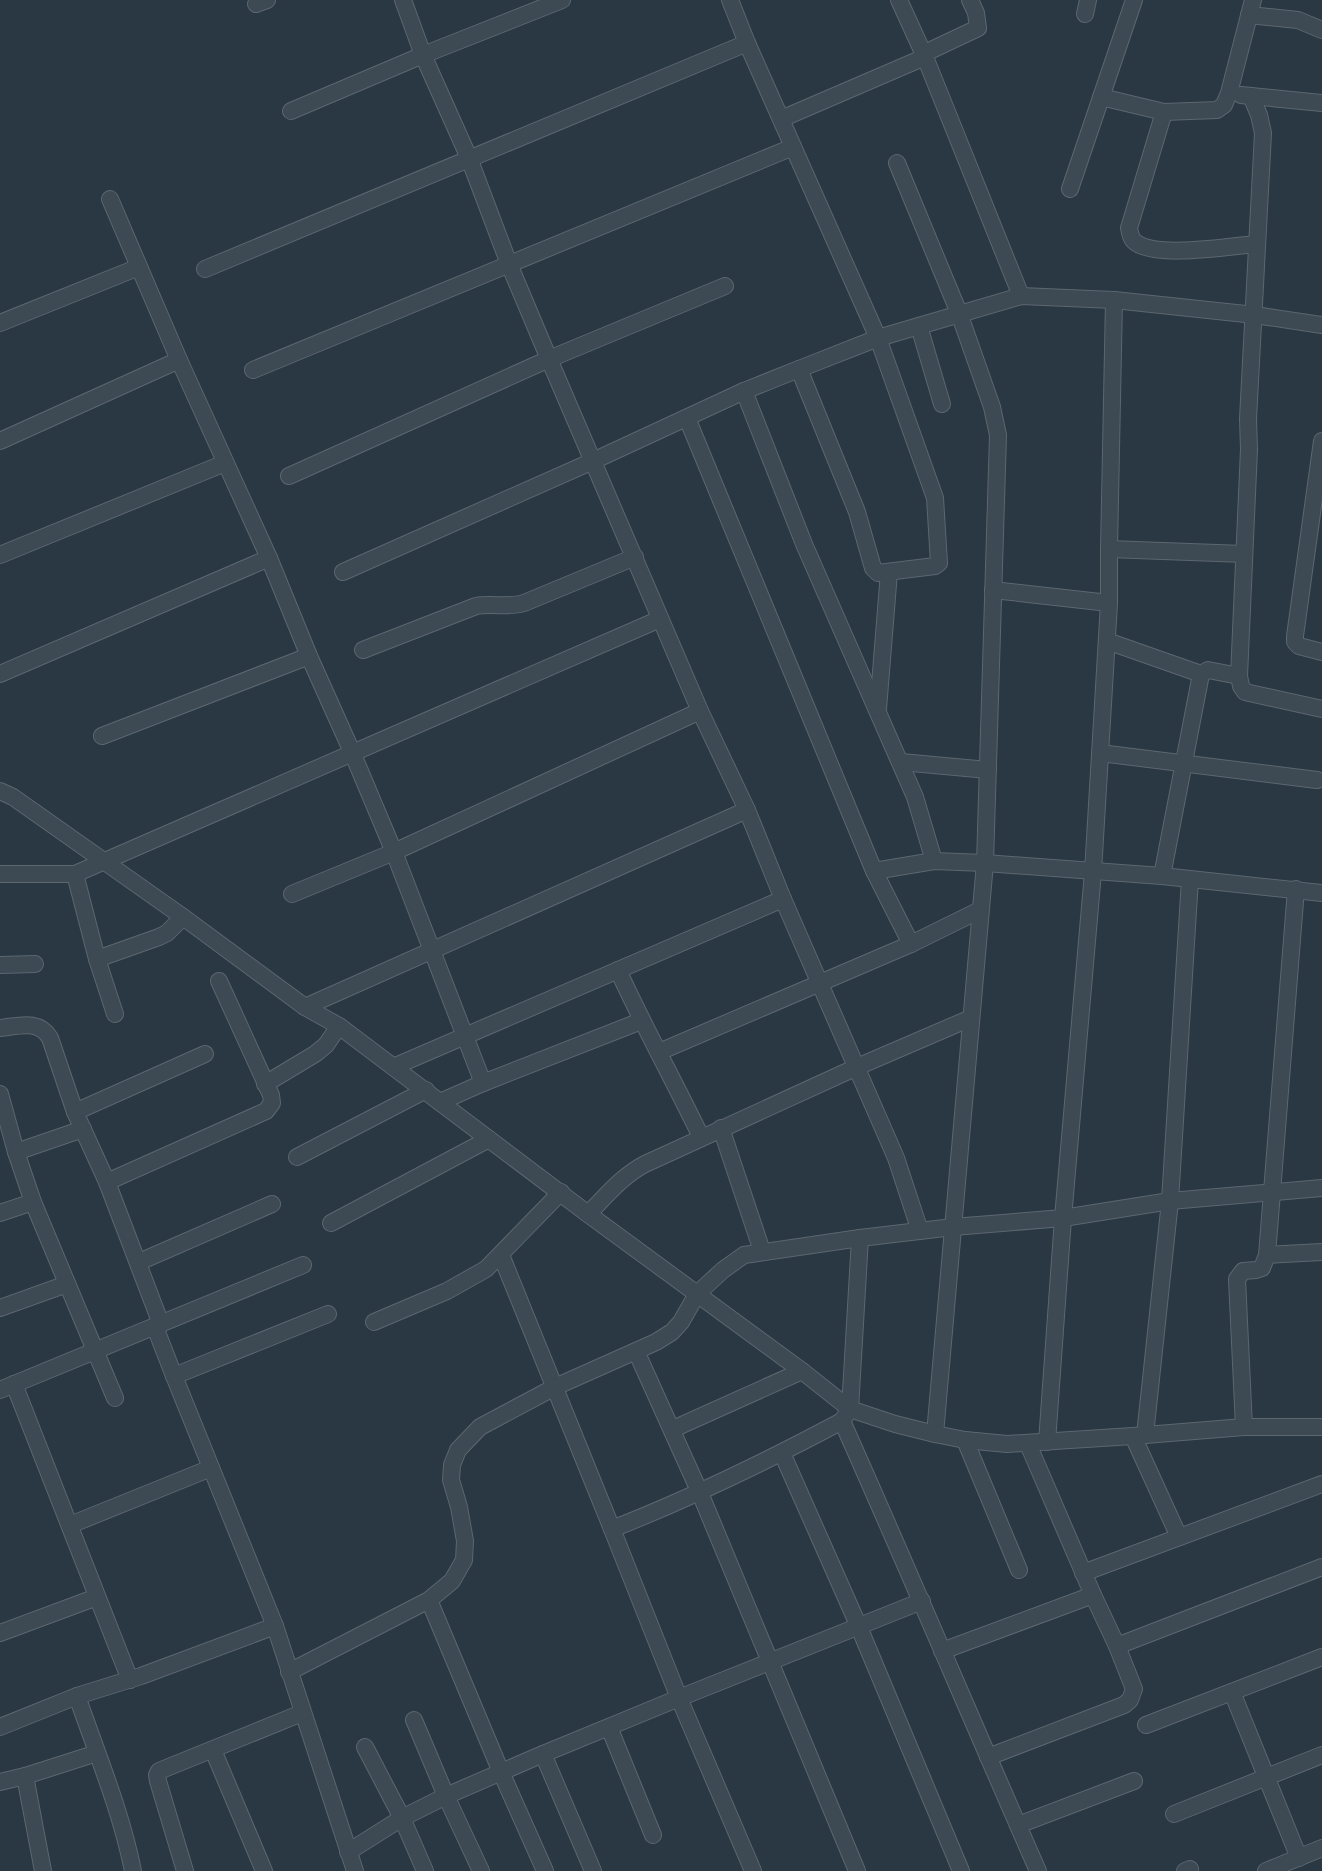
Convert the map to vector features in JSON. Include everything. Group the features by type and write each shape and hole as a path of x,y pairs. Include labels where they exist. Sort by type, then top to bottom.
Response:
{"street":[{"path":"403,0 423,55 469,158 509,264 549,359 660,619 746,810 896,1158 920,1231"},
{"path":"291,111 423,55 562,0"},
{"path":"900,0 1021,296"},
{"path":"781,119 924,56 978,28 976,13 970,0"},
{"path":"1070,188 1134,0"},
{"path":"734,1 747,43 878,338 931,483 937,513 940,554 939,563 935,566 878,573 873,568 857,512 799,369"},
{"path":"1101,97 1164,112 1217,110 1224,105 1229,93 1251,7 1298,20 1322,30"},
{"path":"204,269 747,43"},
{"path":"1229,93 1322,103"},
{"path":"1251,96 1259,115 1263,133 1248,419 1249,450 1239,676 1241,686 1245,692 1322,709"},
{"path":"1164,112 1130,228 1135,242 1157,250 1176,251 1257,244"},
{"path":"253,370 793,147"},
{"path":"897,163 959,313 992,407 997,428 985,863 935,1434"},
{"path":"110,199 179,360 269,558 309,656 352,752 394,852 483,1083"},
{"path":"0,323 139,267"},
{"path":"289,476 549,359 725,286"},
{"path":"343,572 799,369 878,338 1021,296 1114,300 1254,315 1322,325"},
{"path":"1047,1442 1063,1218 1093,872 1107,641 1114,300"},
{"path":"919,326 942,404"},
{"path":"0,441 179,360"},
{"path":"744,392 804,544 901,762 917,804 934,861"},
{"path":"687,418 874,872 911,944"},
{"path":"1322,441 1295,642 1298,646 1322,652"},
{"path":"0,555 225,463"},
{"path":"1109,549 1244,554"},
{"path":"363,650 476,606 487,604 515,606 524,603 635,557"},
{"path":"0,674 269,558"},
{"path":"878,713 889,572"},
{"path":"993,590 1109,603"},
{"path":"0,874 75,874 660,619"},
{"path":"1107,641 1200,674 1208,670 1239,676"},
{"path":"102,736 309,656"},
{"path":"1162,876 1200,674"},
{"path":"292,894 394,852 700,711"},
{"path":"1100,753 1317,780"},
{"path":"901,762 988,770"},
{"path":"0,792 13,797 104,861 305,1007 340,1026 588,1214 802,1371 846,1415 942,1651 1038,1871"},
{"path":"305,1007 746,810"},
{"path":"874,872 934,861 985,863 1162,876 1322,893"},
{"path":"75,874 97,959 115,1014"},
{"path":"1180,1537 1139,1436 1170,1201 1190,879"},
{"path":"1244,1427 1237,1279 1244,1271 1262,1268 1267,1255 1296,889"},
{"path":"393,1067 783,899"},
{"path":"660,1052 911,944 980,910"},
{"path":"97,959 159,937 167,933 183,917"},
{"path":"0,964 35,964"},
{"path":"618,970 641,1021 660,1052 701,1137"},
{"path":"107,1182 266,1111 272,1103 271,1095 219,981"},
{"path":"588,1214 632,1171 701,1137 971,1018"},
{"path":"440,1102 483,1083 641,1021"},
{"path":"0,1028 33,1024 46,1031 50,1038 75,1112 107,1182 139,1262 174,1376 275,1626 355,1871"},
{"path":"265,1084 315,1054 326,1045 340,1026"},
{"path":"75,1112 205,1054"},
{"path":"297,1157 426,1090"},
{"path":"0,1094 16,1152 34,1202 116,1398"},
{"path":"721,1128 762,1251"},
{"path":"16,1152 83,1129"},
{"path":"332,1223 489,1139"},
{"path":"289,1672 429,1600 452,1581 464,1560 464,1541 459,1507 451,1480 452,1465 458,1450 480,1427 555,1387 656,1342 672,1332 682,1322 697,1294 732,1262 744,1255 762,1251 953,1227 1063,1218 1170,1201 1322,1188"},
{"path":"374,1322 447,1291 486,1269 502,1255 561,1192"},
{"path":"0,1213 34,1202"},
{"path":"139,1262 272,1204"},
{"path":"846,1415 860,1238"},
{"path":"1267,1255 1322,1252"},
{"path":"502,1255 679,1698 753,1871"},
{"path":"130,1680 70,1525 7,1387 303,1265"},
{"path":"0,1308 67,1284"},
{"path":"174,1376 328,1314"},
{"path":"636,1351 700,1493 857,1871"},
{"path":"672,1429 802,1371"},
{"path":"612,1529 700,1493 782,1453 846,1415 965,1440 1000,1444 1028,1444 1244,1427 1322,1426"},
{"path":"965,1440 1020,1570"},
{"path":"988,1757 1124,1705 1130,1700 1134,1689 1028,1444"},
{"path":"782,1453 859,1627 961,1871"},
{"path":"70,1525 211,1468"},
{"path":"1083,1573 1322,1484"},
{"path":"1117,1646 1322,1567"},
{"path":"942,1651 1093,1595"},
{"path":"0,1633 98,1597"},
{"path":"429,1600 545,1871"},
{"path":"348,1852 402,1818 446,1796 679,1698 922,1601"},
{"path":"0,1727 77,1696 130,1680 275,1626"},
{"path":"1146,1726 1322,1657"},
{"path":"1232,1692 1299,1858"},
{"path":"77,1696 119,1812 127,1838 133,1871"},
{"path":"185,1871 157,1775 159,1772 302,1713"},
{"path":"414,1720 446,1796 481,1871"},
{"path":"609,1727 653,1834"},
{"path":"365,1748 402,1818 425,1871"},
{"path":"213,1750 264,1871"},
{"path":"0,1782 97,1754"},
{"path":"543,1754 594,1871"},
{"path":"1174,1814 1322,1755"},
{"path":"25,1776 43,1871"},
{"path":"1018,1825 1134,1780"},
{"path":"1266,1871 1322,1848"}]}
